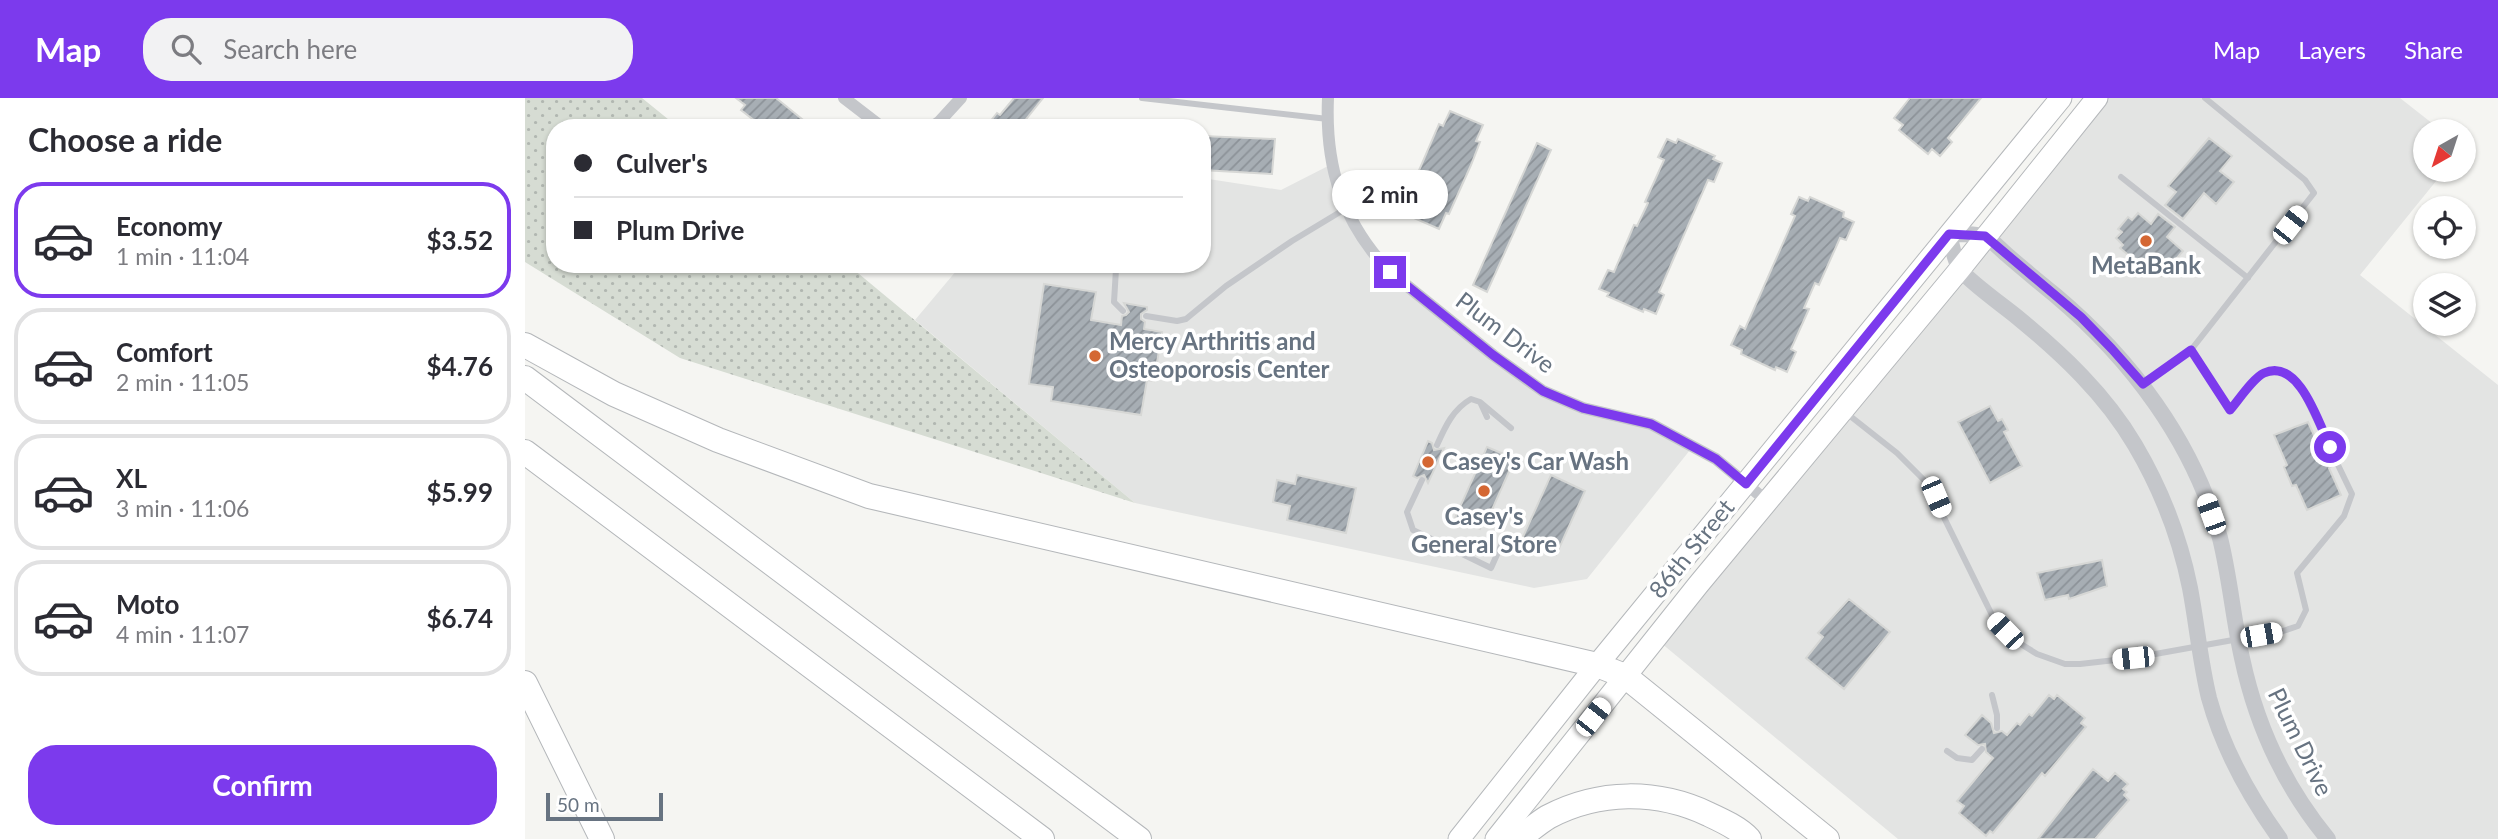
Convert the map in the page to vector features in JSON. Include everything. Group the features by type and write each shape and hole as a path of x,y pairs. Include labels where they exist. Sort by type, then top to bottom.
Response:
{"highway":[{"path":"525,345 626,400 718,440 869,496 1597,665 1625,676 1827,839"},
{"path":"525,378 1139,839"},
{"path":"525,452 1041,839"},
{"path":"525,683 603,839"},
{"path":"1518,839 1549,817 1585,803 1620,796 1644,795 1689,805 1749,839"}],"main road":[{"name":"86th Street","path":"1459,839 1597,665 2060,98"},
{"name":"86th Street","path":"1496,839 1625,676 2097,98"}],"street":[{"path":"843,98 870,119"},
{"path":"942,119 961,98"},
{"name":"Plum Drive","path":"1328,98 1329,150 1336,184 1345,209 1376,257 1390,272 1519,375 1543,391 1606,414 1651,424 1716,459 1768,502"},
{"path":"1985,236 1949,234 1960,269 2083,376 2134,443 2166,508 2190,587 2210,700 2240,775 2280,839"},
{"name":"Plum Drive","path":"1985,236 2081,317 2143,384 2168,422 2204,493 2219,535 2249,689 2261,724 2295,795 2328,839"}],"lane":[{"path":"1142,98 1328,118"},
{"path":"2143,384 2191,350 2314,193 2305,180 2205,98"},
{"path":"2121,177 2248,278"},
{"path":"1146,316 1177,321 1186,319 1226,286 1292,240 1345,209"},
{"path":"1116,273 1114,302 1123,311"},
{"path":"1843,410 1897,453 1927,483 1994,619 2017,641 2050,660 2065,664 2133,658 2298,626 2307,610 2297,573 2344,516 2353,494 2298,382 2287,373 2272,371 2262,374 2230,410 2191,350"},
{"path":"1437,445 1446,425 1462,403 1471,399 1480,402 1511,428"},
{"path":"1480,402 1487,417"},
{"path":"1422,480 1408,512 1413,530 1491,568 1504,540"},
{"path":"1992,695 1997,728"},
{"path":"1947,751 1964,761 1972,760 1982,749"}],"shaded area":[{"path":"525,98 642,98 668,119 546,119 546,273 858,273 1135,503 680,358 525,262"},
{"path":"2097,98 2400,98 2427,119 2413,119 2413,182 2435,182 2424,196 2413,196 2413,210 2360,275 2413,317 2413,336 2437,336 2498,385 2498,839 1898,839 1655,638"},
{"path":"1332,164 1336,184 1376,257 1519,375 1606,414 1694,445 1587,579 1534,588 1135,503 915,320 954,273 1211,273 1211,179 1281,190"}],"building":[{"path":"736,98 776,98 802,119 752,119 741,110 745,105"},
{"path":"1014,98 1043,98 1026,119 992,119 997,113 1000,115"},
{"path":"1910,98 1981,98 1948,138 1952,142 1940,156 1932,149 1928,154 1899,130 1903,125 1894,118"},
{"path":"1450,111 1483,125 1476,141 1480,142 1471,165 1449,214 1446,213 1439,229 1407,215 1414,199 1410,198 1419,176 1417,175 1439,124 1443,126"},
{"path":"1211,136 1275,139 1272,174 1211,171"},
{"path":"2209,138 2232,156 2220,171 2234,182 2216,204 2204,193 2183,219 2165,205 2176,192 2168,186"},
{"path":"1667,139 1676,143 1678,139 1715,156 1713,159 1722,163 1714,182 1708,180 1659,292 1664,295 1656,314 1644,309 1643,312 1607,296 1609,293 1599,289 1608,270 1614,272 1634,225 1637,226 1648,203 1645,202 1664,160 1658,157"},
{"path":"1537,143 1551,150 1487,292 1473,285"},
{"path":"1799,197 1808,201 1810,197 1844,212 1843,217 1854,222 1846,240 1840,238 1819,285 1815,283 1804,308 1809,309 1791,349 1796,352 1787,372 1776,367 1775,370 1741,354 1742,350 1731,345 1740,326 1745,329 1795,216 1791,214"},
{"name":"MetaBank","path":"2138,213 2151,224 2158,214 2175,227 2167,237 2183,251 2161,276 2155,271 2152,275 2120,248 2123,245 2116,238 2122,232 2118,229 2128,217 2132,220"},
{"name":"Mercy Arthritis and Osteoporosis Center","path":"1044,284 1096,292 1091,320 1121,325 1122,316 1129,312 1124,303 1147,307 1141,314 1141,319 1145,322 1144,329 1162,332 1154,381 1147,380 1141,415 1051,401 1053,387 1029,384"},
{"path":"1990,406 1998,421 2002,419 2008,430 2004,432 2022,466 1990,483 1958,422"},
{"path":"2308,422 2321,451 2325,451 2332,466 2329,468 2341,495 2307,510 2296,485 2292,486 2284,467 2287,465 2274,435"},
{"name":"Casey's Car Wash","path":"1428,441 1432,443 1434,450 1444,448 1428,483 1424,475 1417,478 1413,476"},
{"name":"Casey's General Store","path":"1487,447 1513,458 1486,523 1483,522 1480,529 1455,518"},
{"path":"1297,475 1356,488 1346,533 1287,520 1290,506 1273,502 1277,480 1295,484"},
{"path":"1551,475 1585,491 1556,555 1522,539"},
{"path":"2102,560 2107,586 2069,599 2068,595 2045,600 2037,573"},
{"path":"1849,599 1890,632 1844,689 1806,658 1823,637 1818,633"},
{"path":"2049,695 2054,699 2057,695 2085,718 2081,723 2086,727 2045,776 2042,773 1993,833 1990,831 1986,836 1959,813 1964,806 1957,801 1993,758 1986,752 1985,744 1978,745 1965,735 1982,715 1991,723 1994,733 2002,731 2007,735 2017,723 2020,725 2029,714 2032,716"},
{"path":"2093,769 2108,781 2115,773 2128,784 2123,789 2129,800 2095,839 2038,839"}],"place":[{"name":"MetaBank","path":"2146,241"},
{"name":"Mercy Arthritis and Osteoporosis Center","path":"1095,356"},
{"name":"Casey's Car Wash","path":"1428,462"},
{"name":"Casey's General Store","path":"1484,491"}],"route":[{"path":"1390,272 1440,314 1543,391 1583,408 1651,424 1694,445 1746,484 1949,234 1985,236 2081,317 2143,384 2191,350 2230,410 2262,374 2272,371 2287,373 2298,382 2330,447"}]}
